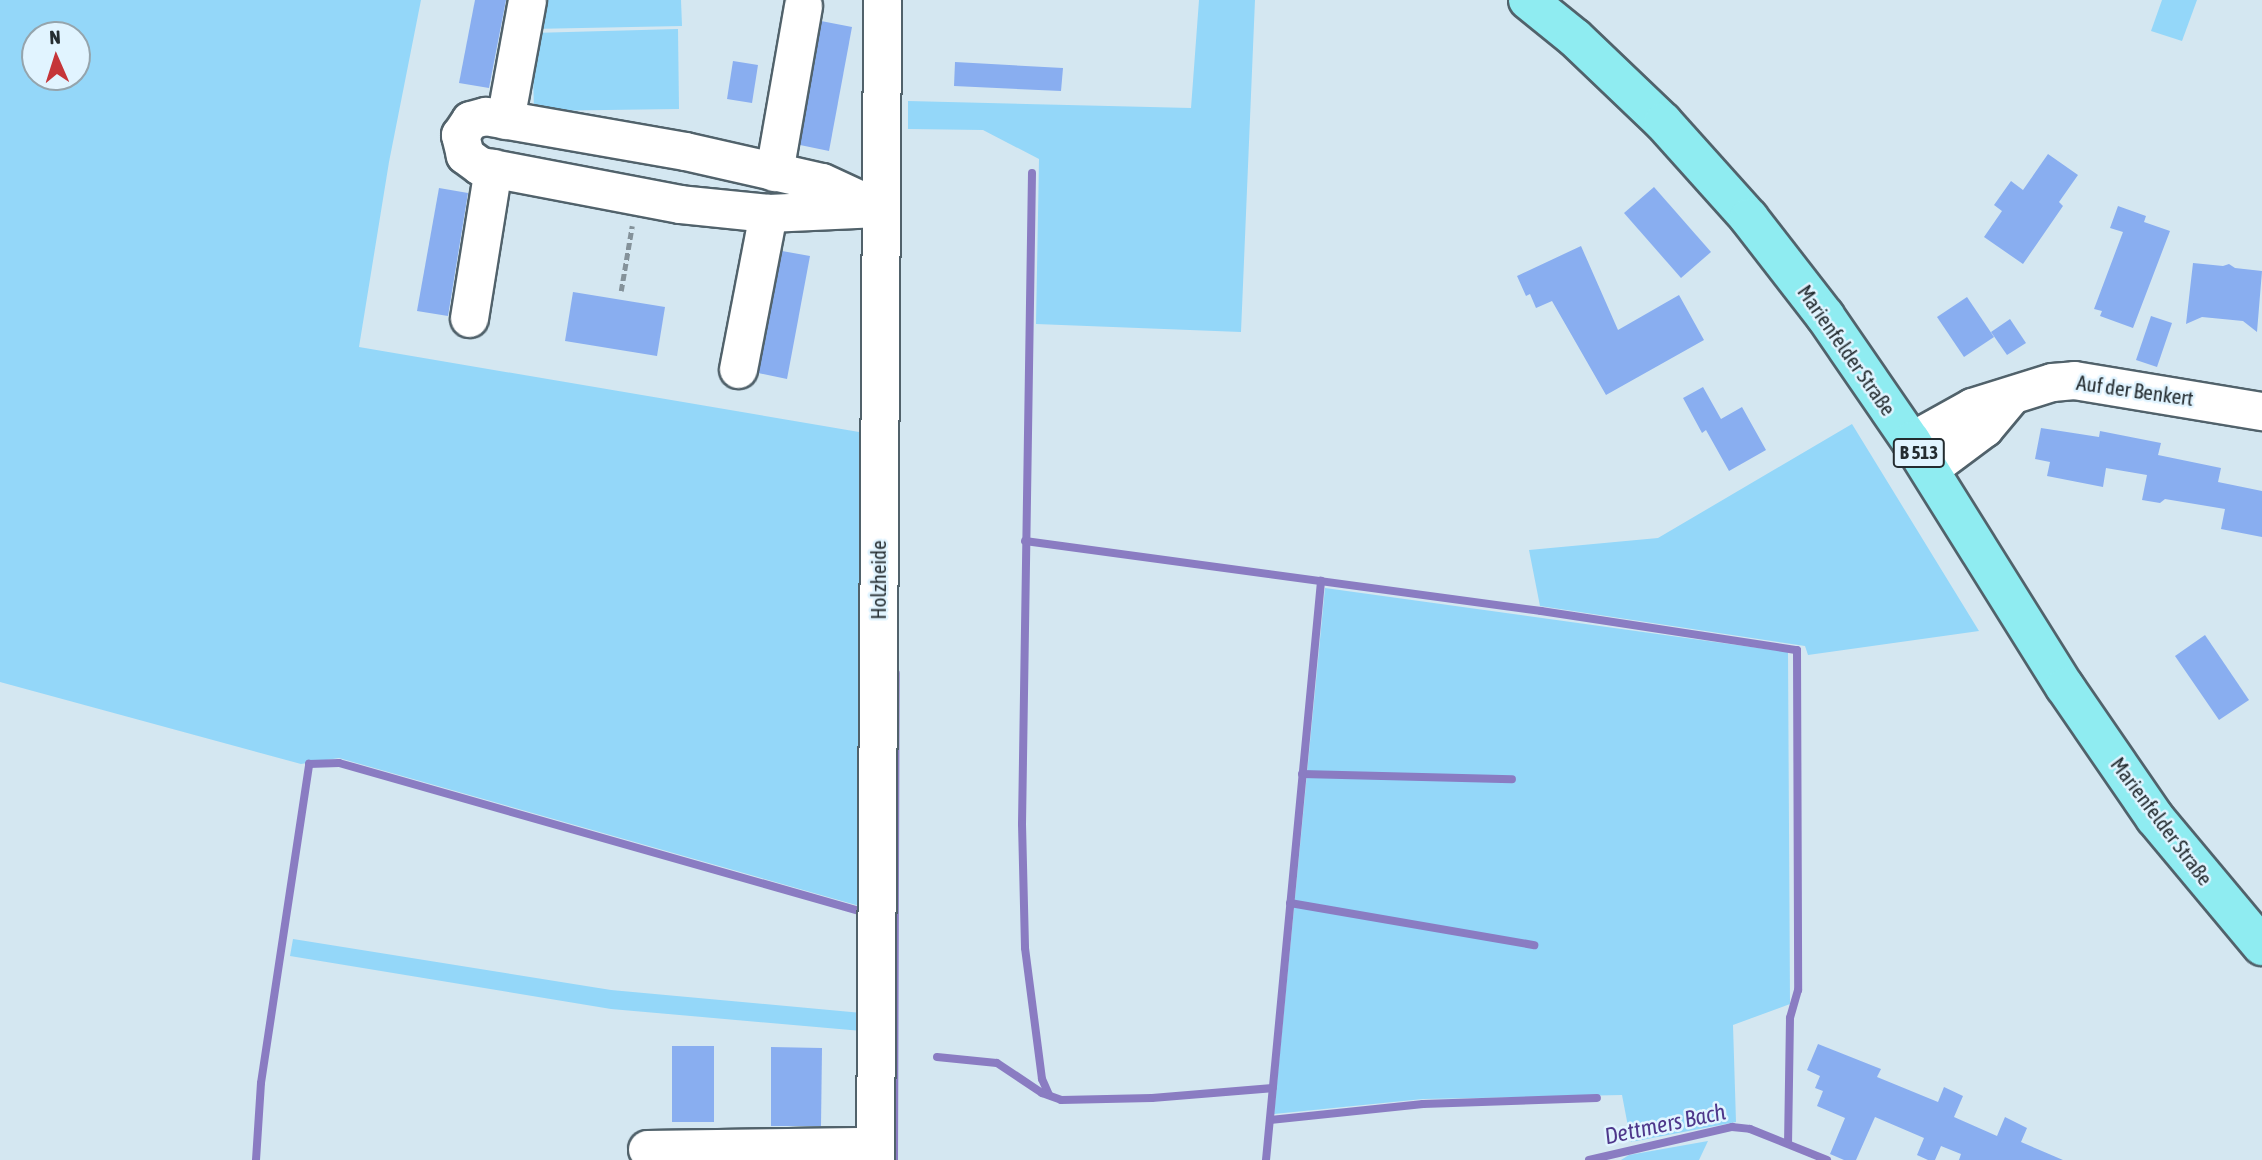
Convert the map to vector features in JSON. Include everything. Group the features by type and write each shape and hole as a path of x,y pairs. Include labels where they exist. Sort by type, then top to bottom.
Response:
{"main road":[{"name":"Marienfelder Straße","path":"1528,0 1575,38 1663,122 1749,218 1825,316 1920,455 2065,687 2155,818 2262,946"}],"street":[{"path":"505,120 527,0"},
{"name":"Holzheide","path":"875,1153 878,208 882,0"},
{"path":"774,172 803,5"},
{"path":"485,117 685,151 822,182 878,208 768,213 680,204 480,166 465,155 460,135 470,120 485,117"},
{"path":"469,318 493,168"},
{"path":"738,369 768,213"},
{"name":"Auf der Benkert","path":"1920,455 1968,441 2010,397 2052,382 2074,380 2262,411"},
{"path":"648,1150 875,1153"}],"path":[{"path":"621,291 637,196"}],"shaded area":[{"path":"0,0 421,0 389,162 359,347 865,433 863,907 339,758 301,764 0,682"},
{"path":"535,0 681,0 682,26 531,29"},
{"path":"1199,0 1255,0 1241,332 1036,324 1039,159 983,130 908,129 908,101 1191,108"},
{"path":"2162,0 2197,0 2182,41 2151,31"},
{"path":"678,29 679,109 534,111 532,33"},
{"path":"1852,424 1979,631 1808,655 1805,646 1540,606 1529,550 1658,538"},
{"path":"1325,588 1788,652 1790,1004 1733,1025 1736,1122 1631,1142 1622,1095 1423,1099 1274,1114"},
{"path":"293,939 611,990 862,1013 862,1031 611,1009 290,956"},
{"path":"1708,1141 1699,1160 1621,1160 1629,1155"}],"building":[{"path":"475,0 506,0 489,88 459,83"},
{"path":"821,21 852,27 829,151 800,145"},
{"path":"733,61 758,65 752,103 727,99"},
{"path":"955,62 1063,68 1061,91 954,86"},
{"path":"2048,154 2078,175 2059,202 2063,206 2023,264 1984,237 2002,211 1994,205 2011,181 2023,190"},
{"path":"1654,187 1711,252 1681,278 1624,213"},
{"path":"439,188 468,193 448,316 417,311"},
{"path":"2118,206 2146,216 2144,222 2170,231 2133,328 2100,316 2102,311 2094,309 2123,232 2110,228"},
{"path":"1581,246 1618,330 1679,295 1704,340 1606,395 1552,301 1536,308 1530,294 1526,296 1517,276"},
{"path":"782,251 810,256 787,379 758,373"},
{"path":"2193,263 2223,266 2229,264 2235,268 2262,271 2257,332 2243,321 2202,317 2186,324"},
{"path":"573,292 665,307 657,356 565,341"},
{"path":"1967,297 1994,337 1964,357 1937,317"},
{"path":"2151,316 2172,323 2157,367 2136,360"},
{"path":"2010,319 2026,343 2007,355 1991,332"},
{"path":"1703,387 1721,419 1742,407 1766,450 1729,471 1706,430 1702,433 1683,398"},
{"path":"2041,428 2099,437 2100,431 2161,443 2158,455 2221,468 2218,482 2262,491 2262,537 2221,529 2225,509 2165,499 2160,503 2142,500 2147,475 2106,468 2103,487 2047,476 2050,462 2035,459"},
{"path":"2205,635 2249,700 2219,720 2175,656"},
{"path":"1818,1044 1881,1069 1877,1077 1938,1102 1944,1087 1963,1096 1954,1117 1997,1136 2005,1117 2027,1128 2021,1142 2063,1160 1959,1160 1961,1154 1941,1146 1935,1160 1928,1160 1917,1155 1924,1138 1875,1117 1856,1160 1844,1160 1830,1154 1845,1118 1817,1106 1823,1091 1815,1088 1820,1076 1807,1070"},
{"path":"672,1046 714,1046 714,1122 672,1122"},
{"path":"771,1047 822,1048 821,1126 771,1126"}],"waterway":[{"path":"1032,173 1022,824 1025,948 1042,1079 1049,1095"},
{"path":"1025,541 1541,611 1797,650 1798,990 1790,1018 1788,1143"},
{"path":"1266,1160 1321,581"},
{"path":"894,1160 896,673"},
{"path":"256,1160 261,1083 309,764 339,763 863,912"},
{"path":"1302,774 1512,779"},
{"path":"1290,903 1534,945"},
{"path":"937,1057 997,1063 1042,1093 1061,1100 1152,1098 1273,1088"},
{"path":"1270,1120 1423,1104 1597,1098"},
{"name":"Dettmers Bach","path":"1589,1160 1732,1127 1750,1129 1827,1160"}]}
